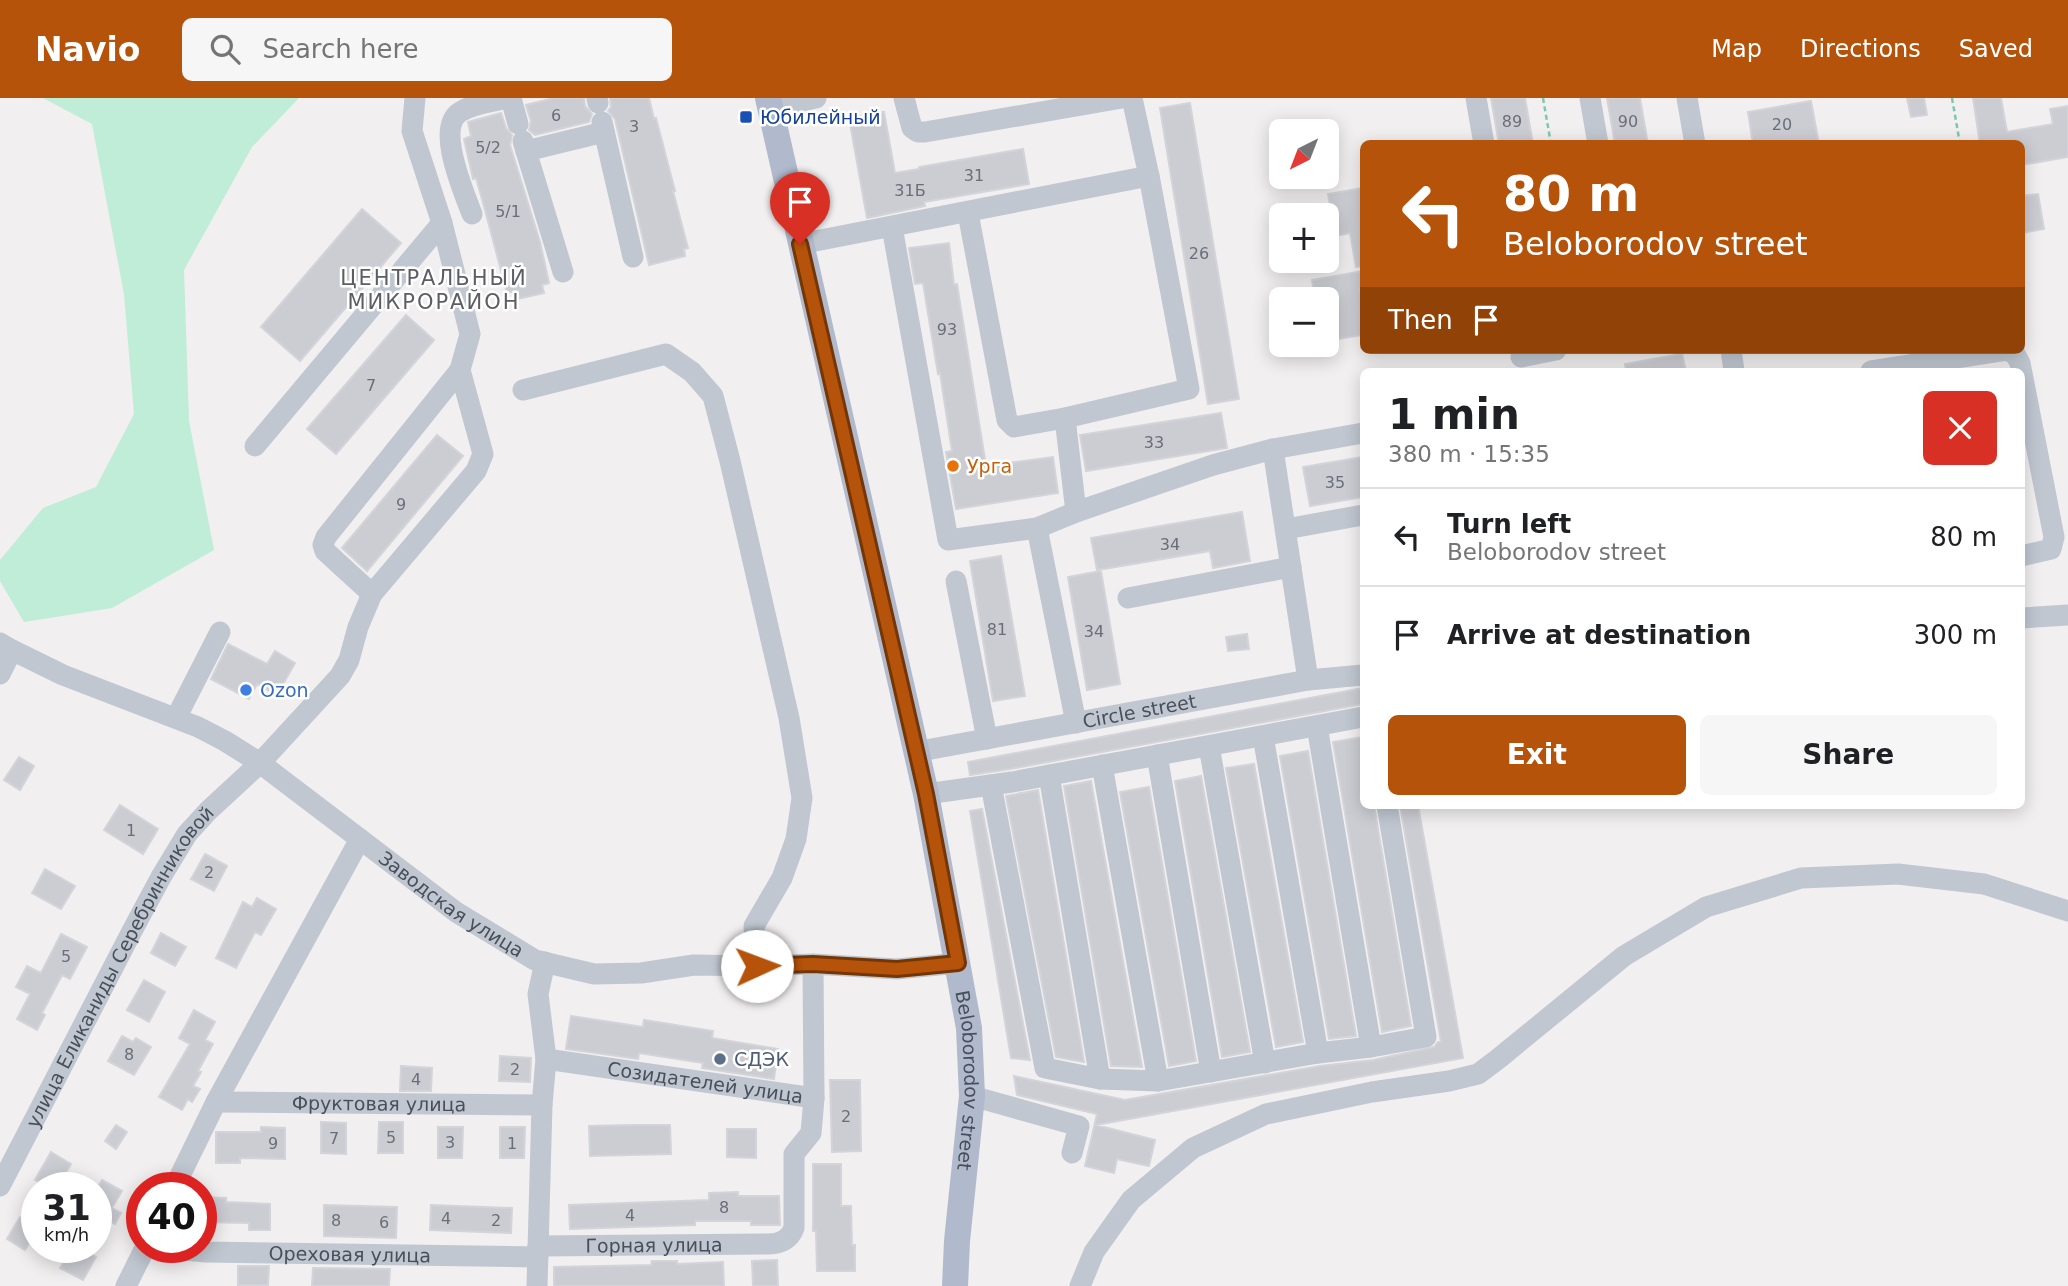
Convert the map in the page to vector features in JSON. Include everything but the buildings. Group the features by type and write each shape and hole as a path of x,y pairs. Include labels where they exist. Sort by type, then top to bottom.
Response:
{"main road":[{"name":"Beloborodov street","path":"770,103 926,794 969,1028 972,1096 955,1286"}],"street":[{"path":"372,594 325,551 323,545 326,537 460,370 470,334 442,223 412,131 415,98"},
{"path":"472,214 451,152 450,128 453,117 462,110 509,98 563,272"},
{"path":"770,103 816,98"},
{"path":"904,98 912,128 918,132 1122,98"},
{"path":"968,213 1007,420 1014,426 1065,418 1189,390 1132,98"},
{"path":"1476,98 1483,140"},
{"path":"1590,98 1597,140"},
{"path":"1687,98 1694,140"},
{"path":"522,139 600,114 633,257"},
{"path":"800,244 1149,176"},
{"path":"255,446 442,223"},
{"path":"892,227 948,540 1037,528 1213,465 1273,449 1360,434"},
{"path":"523,390 666,354 692,372 713,396 789,718 802,798 796,839 782,878 754,926 757,966"},
{"path":"1521,359 1540,354"},
{"path":"1890,368 1981,354"},
{"name":"улица Еликаниды Серебринниковой","path":"0,1186 187,834 260,763 340,676 349,660 358,627 372,594 476,471 483,454 460,370"},
{"path":"2025,389 2054,537 2051,550 2025,555"},
{"path":"1065,418 1076,512"},
{"path":"1273,449 1308,680"},
{"path":"1286,529 1360,516"},
{"path":"1037,528 1076,723"},
{"path":"1128,598 1291,567"},
{"path":"956,581 987,739"},
{"path":"2025,618 2068,615"},
{"path":"176,718 220,632"},
{"path":"0,674 4,648"},
{"name":"Заводская улица","path":"4,648 63,675 208,732 260,763 456,912 535,960 594,974 641,973 694,965 813,964 897,969 958,963"},
{"name":"Circle street","path":"915,752 1308,680 1360,674"},
{"path":"926,794 1049,775 1360,718"},
{"path":"1317,726 1371,1047"},
{"path":"1263,736 1318,1053"},
{"path":"1209,746 1265,1063"},
{"path":"1157,755 1211,1072"},
{"path":"1102,765 1158,1081"},
{"path":"1049,775 1100,1079"},
{"path":"992,785 1045,1068 1100,1079 1158,1081 1426,1037 1388,809"},
{"path":"182,1172 216,1102 360,839"},
{"path":"1080,1286 1094,1252 1131,1200 1192,1148 1265,1114 1478,1074 1624,956 1706,907 1801,878 1898,874 1984,884 2068,911"},
{"path":"537,1286 542,1105 546,1059 538,994 545,962"},
{"name":"Созидателей улица","path":"546,1059 814,1098 813,964"},
{"path":"972,1096 1079,1126 1072,1153"},
{"name":"Горная улица","path":"538,1252 782,1242 794,1228 794,1154 811,1133 814,1098"},
{"name":"Фруктовая улица","path":"216,1102 542,1105"},
{"name":"Ореховая улица","path":"217,1252 538,1252"},
{"path":"126,1286 138,1263"}],"path":[{"path":"1543,98 1550,140"},
{"path":"1952,98 1959,140"}],"green space":[{"path":"43,98 299,98 252,147 184,270 189,421 214,550 112,608 24,622 0,581 0,560 43,508 96,487 134,414 124,294 92,124"}],"place":[{"name":"Юбилейный","path":"746,117"},
{"name":"Урга","path":"953,466"},
{"name":"Ozon","path":"246,690"},
{"name":"СДЭК","path":"720,1059"}],"district":[{"name":"ЦЕНТРАЛЬНЫЙ МИКРОРАЙОН","path":"434,290"}],"route":[{"path":"757,966 813,964 897,969 958,963 926,794 800,244"}]}
